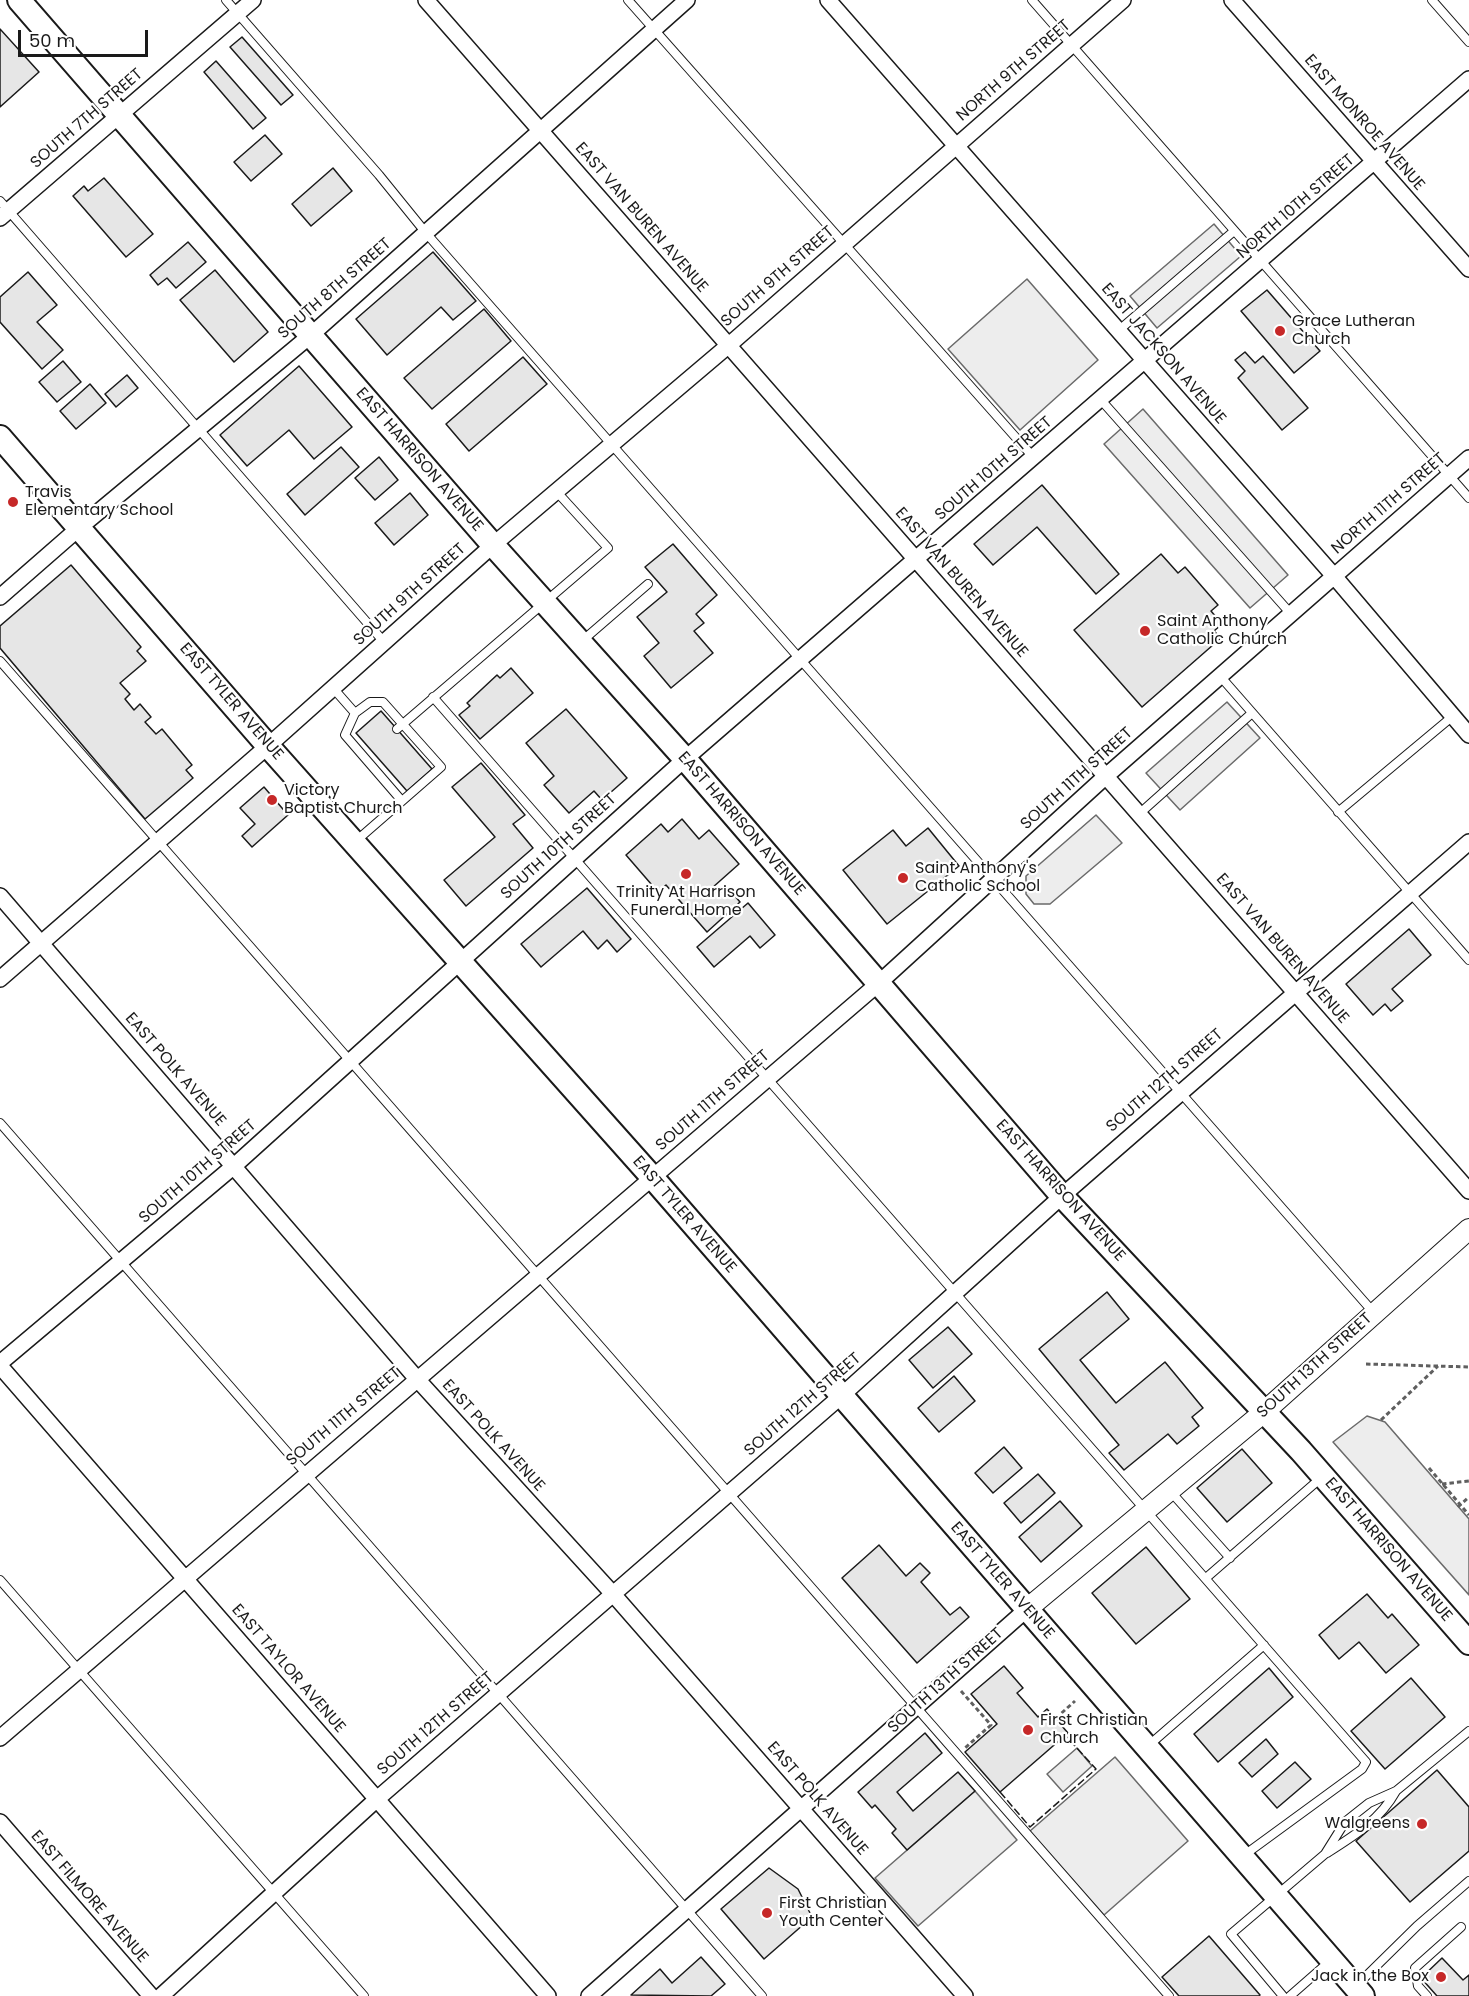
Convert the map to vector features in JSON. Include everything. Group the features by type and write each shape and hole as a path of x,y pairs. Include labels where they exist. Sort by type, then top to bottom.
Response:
{"main road":[{"name":"EAST HARRISON AVENUE","path":"19,0 493,545 685,759 1062,1196 1323,1476 1469,1643"},
{"name":"EAST TYLER AVENUE","path":"0,437 268,746 652,1177 840,1397 1028,1609 1359,1992"}],"street":[{"name":"SOUTH 7TH STREET","path":"3,210 119,115 253,0"},
{"name":"EAST VAN BUREN AVENUE","path":"426,0 1469,1191"},
{"name":"SOUTH 8TH STREET","path":"0,597 310,335 687,0"},
{"name":"EAST JACKSON AVENUE","path":"828,0 1334,576 1469,735"},
{"name":"NORTH 9TH STREET","path":"955,146 1123,0"},
{"name":"EAST MONROE AVENUE","path":"1232,0 1469,270"},
{"name":"NORTH 10TH STREET","path":"1145,362 1469,79"},
{"name":"SOUTH 9TH STREET","path":"0,979 268,746 493,545 729,345 955,146"},
{"name":"SOUTH 10TH STREET","path":"0,1364 234,1166 685,759 1145,362"},
{"name":"NORTH 11TH STREET","path":"1334,576 1469,458"},
{"name":"SOUTH 11TH STREET","path":"0,1738 879,982 1106,776 1334,576"},
{"name":"SOUTH 12TH STREET","path":"161,1996 377,1799 840,1397 1062,1196 1469,842"},
{"name":"EAST POLK AVENUE","path":"0,896 417,1379 613,1594 965,1996"},
{"name":"SOUTH 13TH STREET","path":"589,1996 1028,1609 1264,1412 1469,1229"},
{"name":"EAST TAYLOR AVENUE","path":"0,1364 548,1996"},
{"name":"EAST FILMORE AVENUE","path":"0,1822 151,1996"}],"lane":[{"path":"226,0 380,175 426,233 613,443 1179,1093 1374,1313"},
{"path":"628,0 1034,458"},
{"path":"1032,0 1469,498"},
{"path":"1432,0 1469,42"},
{"path":"3,210 384,642"},
{"path":"1118,331 1234,231"},
{"path":"1101,400 1291,614"},
{"path":"399,726 608,548 556,491"},
{"path":"580,642 648,584"},
{"path":"0,661 1169,1996"},
{"path":"1220,676 1469,960"},
{"path":"333,688 355,713"},
{"path":"433,697 1366,1762 1362,1769 1242,1857"},
{"path":"354,843 441,767 418,748 383,702 370,702 355,713 345,735 402,801"},
{"path":"1139,813 1252,713"},
{"path":"1338,812 1453,716"},
{"path":"364,757 372,751"},
{"path":"383,779 391,772"},
{"path":"0,1123 762,1996"},
{"path":"1206,1578 1323,1476"},
{"path":"1170,1490 1230,1558"},
{"path":"0,1580 364,1996"},
{"path":"1146,1747 1264,1645"},
{"path":"1325,1854 1346,1822 1369,1803 1396,1791 1469,1731"},
{"path":"1283,1996 1230,1934 1325,1854 1364,1829 1385,1810 1396,1791"},
{"path":"1359,1992 1417,1926 1469,1881"},
{"path":"1427,1996 1418,1986 1415,1968 1461,1927"},
{"path":"1290,1996 1331,1960"}],"path":[{"path":"1366,1364 1469,1367"},
{"path":"1381,1420 1438,1366"},
{"path":"1429,1468 1469,1515"},
{"path":"1442,1484 1469,1480"},
{"path":"1459,1506 1469,1497"},
{"path":"957,1755 992,1727 961,1691"},
{"path":"1056,1718 1075,1701"}],"shaded area":[{"path":"1214,224 1241,256 1157,328 1130,296"},
{"path":"1027,279 1098,360 1020,430 948,349"},
{"path":"1143,409 1288,575 1250,608 1104,444"},
{"path":"1227,702 1260,738 1180,810 1146,773"},
{"path":"1096,815 1122,843 1050,904 1034,904 1026,894 1026,876"},
{"path":"1367,1416 1385,1422 1469,1519 1469,1595 1333,1442"},
{"path":"1077,1748 1092,1766 1063,1792 1047,1774"},
{"path":"1115,1757 1188,1841 1104,1915 1030,1831"},
{"path":"975,1791 1017,1840 918,1926 875,1878"}],"building":[{"path":"0,29 39,72 0,107"},
{"path":"242,37 293,95 281,105 230,47"},
{"path":"216,61 266,118 253,129 204,72"},
{"path":"265,135 282,154 251,181 234,162"},
{"path":"333,168 352,191 311,226 292,204"},
{"path":"104,178 153,234 126,257 73,196 84,186 88,191"},
{"path":"188,242 206,262 176,288 167,278 158,285 150,275"},
{"path":"433,252 476,301 453,320 441,307 387,355 356,319"},
{"path":"215,270 268,332 234,362 180,300"},
{"path":"28,272 57,305 37,322 63,350 42,369 0,322 0,297"},
{"name":"Grace Lutheran Church","path":"1267,290 1320,351 1294,373 1241,311"},
{"path":"484,309 511,341 432,409 404,378"},
{"name":"Grace Lutheran Church","path":"1245,352 1255,363 1263,356 1308,408 1282,430 1238,378 1245,371 1235,360"},
{"path":"523,357 547,384 469,451 446,424"},
{"path":"63,361 81,382 57,402 39,382"},
{"path":"299,366 352,427 314,459 289,430 247,466 220,435"},
{"path":"127,375 138,388 116,407 105,394"},
{"path":"90,384 106,403 76,429 60,411"},
{"path":"341,447 359,467 305,515 287,494"},
{"path":"379,457 398,480 375,500 355,478"},
{"path":"1042,485 1119,574 1096,594 1037,527 993,565 974,544"},
{"path":"410,493 428,515 394,545 375,523"},
{"path":"673,544 717,595 696,614 704,623 694,631 713,653 671,688 644,656 659,643 637,617 667,592 645,567"},
{"name":"Saint Anthony Catholic Church","path":"1161,554 1178,573 1185,567 1218,605 1211,611 1222,624 1214,631 1221,638 1142,707 1074,630"},
{"path":"71,565 141,647 137,651 146,661 120,683 130,694 125,699 134,710 140,704 151,717 145,722 156,734 162,729 192,765 186,770 193,778 145,819 0,648 0,626"},
{"path":"511,668 533,693 480,739 459,715 470,706 467,703 497,675 500,678"},
{"path":"566,709 627,778 602,800 594,791 569,813 544,785 554,776 526,743"},
{"path":"381,711 432,769 407,791 356,733"},
{"path":"481,763 525,815 513,824 533,848 466,906 444,880 495,837 452,787"},
{"path":"264,787 288,815 252,847 242,836 255,824 240,808"},
{"path":"682,819 699,839 709,830 739,864 712,888 718,895 727,887 740,902 707,932 666,885 658,892 626,855 661,824 668,832"},
{"path":"928,828 959,866 887,924 843,870 893,830 906,846"},
{"path":"587,888 631,939 617,952 607,940 598,949 583,931 541,967 521,944"},
{"path":"748,903 775,935 760,948 750,936 714,967 697,947"},
{"path":"1409,929 1431,955 1392,989 1403,1001 1391,1011 1385,1004 1373,1015 1346,984"},
{"path":"1107,1292 1129,1319 1080,1360 1116,1403 1165,1362 1203,1408 1192,1417 1199,1426 1177,1444 1168,1434 1124,1470 1109,1453 1119,1445 1039,1349"},
{"path":"948,1327 972,1354 933,1388 909,1360"},
{"path":"954,1376 975,1401 939,1432 918,1408"},
{"path":"1004,1447 1022,1468 993,1493 975,1473"},
{"path":"1242,1449 1272,1483 1227,1522 1197,1488"},
{"path":"1038,1474 1055,1493 1021,1523 1004,1503"},
{"path":"1060,1501 1082,1526 1041,1562 1019,1537"},
{"path":"879,1545 906,1576 920,1563 930,1573 921,1582 950,1615 960,1607 969,1617 917,1663 842,1578"},
{"path":"1146,1547 1190,1599 1136,1644 1092,1593"},
{"path":"1367,1594 1388,1618 1392,1614 1419,1645 1386,1673 1359,1642 1339,1659 1319,1635"},
{"name":"First Christian Church","path":"1004,1666 1023,1688 1017,1693 1038,1717 1047,1709 1068,1733 1000,1792 965,1752 997,1724 971,1694"},
{"path":"1269,1668 1293,1697 1218,1762 1194,1734"},
{"path":"1411,1678 1445,1717 1385,1769 1351,1731"},
{"path":"925,1733 942,1753 897,1792 913,1811 958,1772 975,1791 907,1850 892,1833 896,1829 875,1805 872,1808 858,1792"},
{"path":"1266,1739 1278,1754 1252,1777 1239,1763"},
{"path":"1295,1762 1311,1779 1277,1808 1262,1791"},
{"name":"Walgreens","path":"1437,1770 1469,1807 1469,1851 1410,1902 1356,1841"},
{"name":"First Christian Youth Center","path":"769,1868 798,1889 812,1917 764,1959 721,1909"},
{"path":"1209,1936 1259,1996 1179,1996 1162,1977"},
{"path":"701,1957 725,1984 711,1996 631,1995 660,1969 672,1983"},
{"name":"Jack in the Box","path":"1442,1958 1463,1980 1469,1975 1469,1996 1437,1996 1421,1978"}],"fence":[{"path":"1000,1792 1030,1827 1096,1769 1065,1735"}],"place":[{"name":"Grace Lutheran Church","path":"1280,331"},
{"name":"Travis Elementary School","path":"13,502"},
{"name":"Saint Anthony Catholic Church","path":"1145,631"},
{"name":"Victory Baptist Church","path":"272,800"},
{"name":"Trinity At Harrison Funeral Home","path":"686,874"},
{"name":"Saint Anthony's Catholic School","path":"903,878"},
{"name":"First Christian Church","path":"1028,1730"},
{"name":"Walgreens","path":"1422,1824"},
{"name":"First Christian Youth Center","path":"767,1913"},
{"name":"Jack in the Box","path":"1441,1977"}]}
